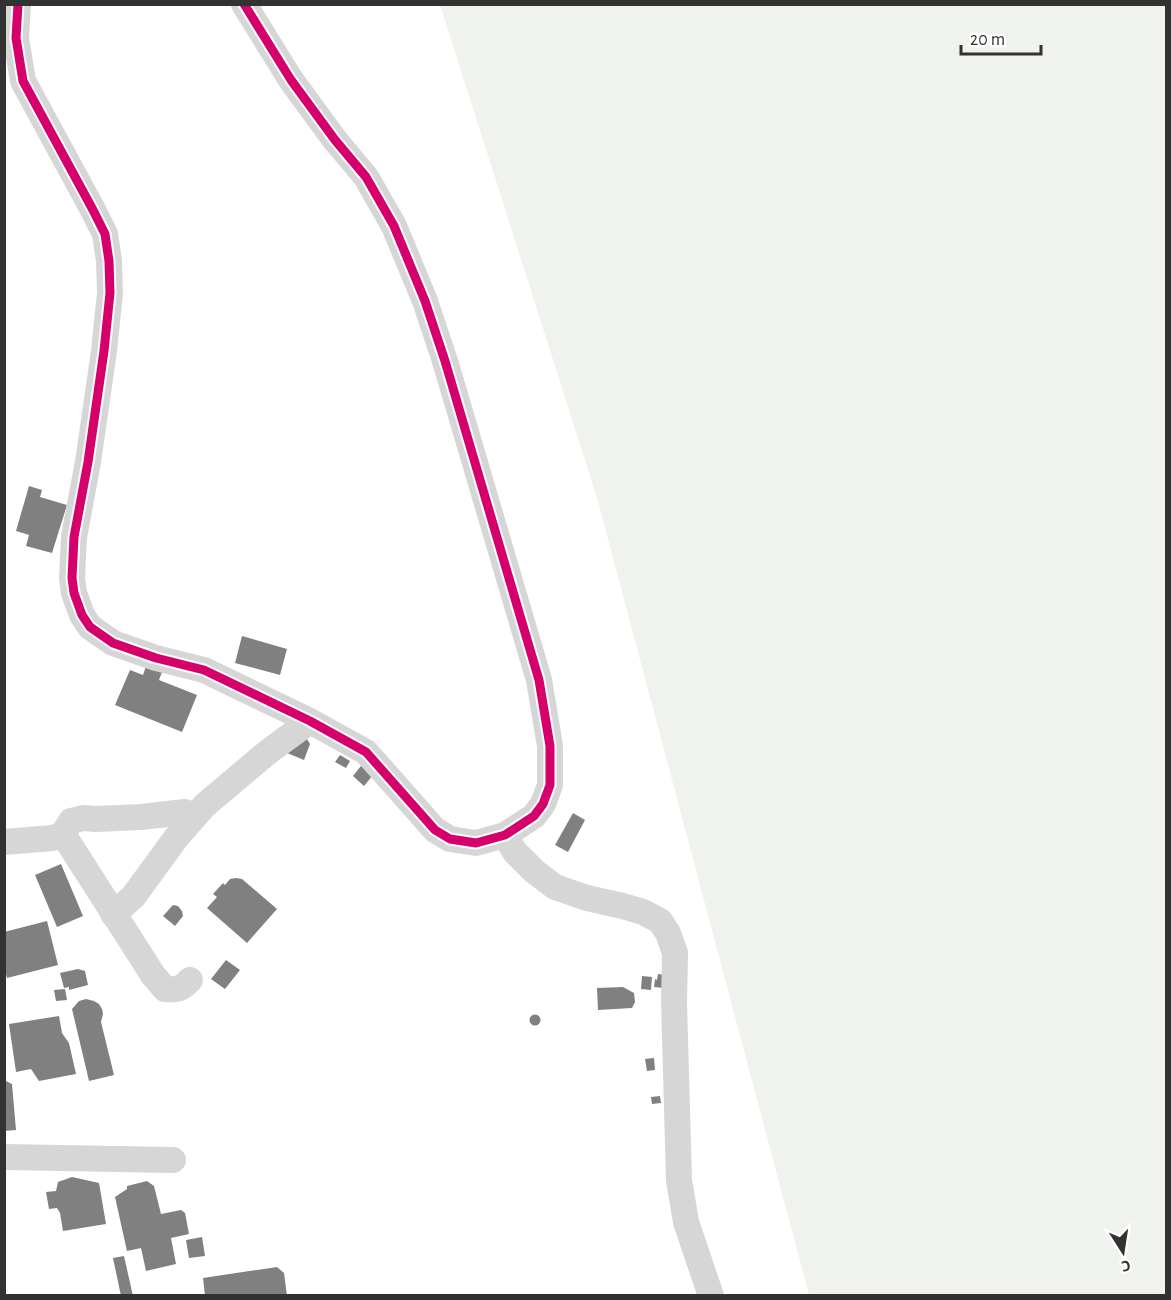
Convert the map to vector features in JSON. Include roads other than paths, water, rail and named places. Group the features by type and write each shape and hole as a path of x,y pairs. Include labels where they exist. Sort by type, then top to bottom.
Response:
{"street":[{"path":"18,4 16,38 23,81 105,234 109,261 110,293 104,351 88,462 74,537 72,578 74,593 82,615 90,627 113,643 156,658 204,670 310,721 366,752 435,830 450,839 476,843 505,835 534,816 543,804 550,785 550,746 539,680 445,361 425,300 394,226 383,206 366,177 335,140 291,80 244,4"},
{"path":"113,914 133,897 176,838 205,805 310,721"},
{"path":"4,842 53,838 63,834 71,822 83,818 141,817 185,812 195,816"},
{"path":"63,834 153,975 165,989 177,990 190,980"},
{"path":"505,835 515,852 555,887 587,898 643,912 660,921 668,933 675,953 674,1002 679,1180 686,1222 711,1296"},
{"path":"4,1157 173,1160"}]}
